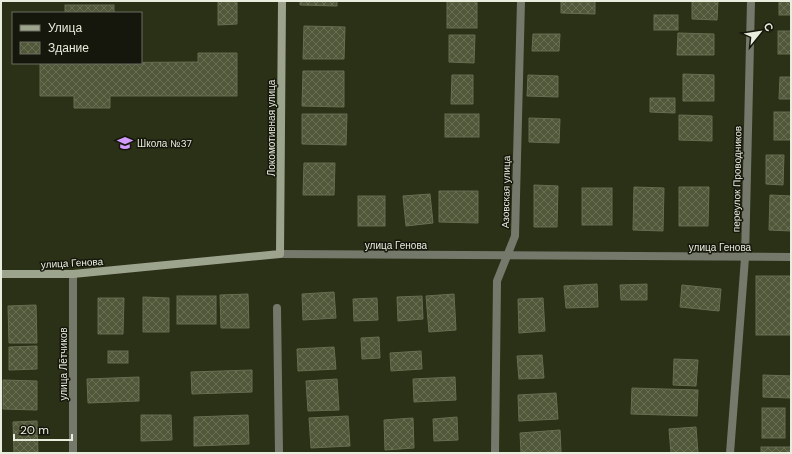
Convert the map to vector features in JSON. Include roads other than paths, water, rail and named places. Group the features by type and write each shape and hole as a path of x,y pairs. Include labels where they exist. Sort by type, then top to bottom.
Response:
{"main road":[{"name":"Локомотивная улица","path":"280,254 282,1"},
{"name":"улица Генова","path":"1,274 73,274 280,254"}],"street":[{"name":"Азовская улица","path":"495,453 497,281 515,236 521,1"},
{"name":"переулок Проводников","path":"730,453 745,258 751,1"},
{"name":"улица Генова","path":"280,254 745,258 791,257"},
{"name":"улица Лётчиков","path":"73,274 73,453"},
{"path":"277,308 279,453"}],"place":[{"name":"Школа №37","path":"125,143"}]}
